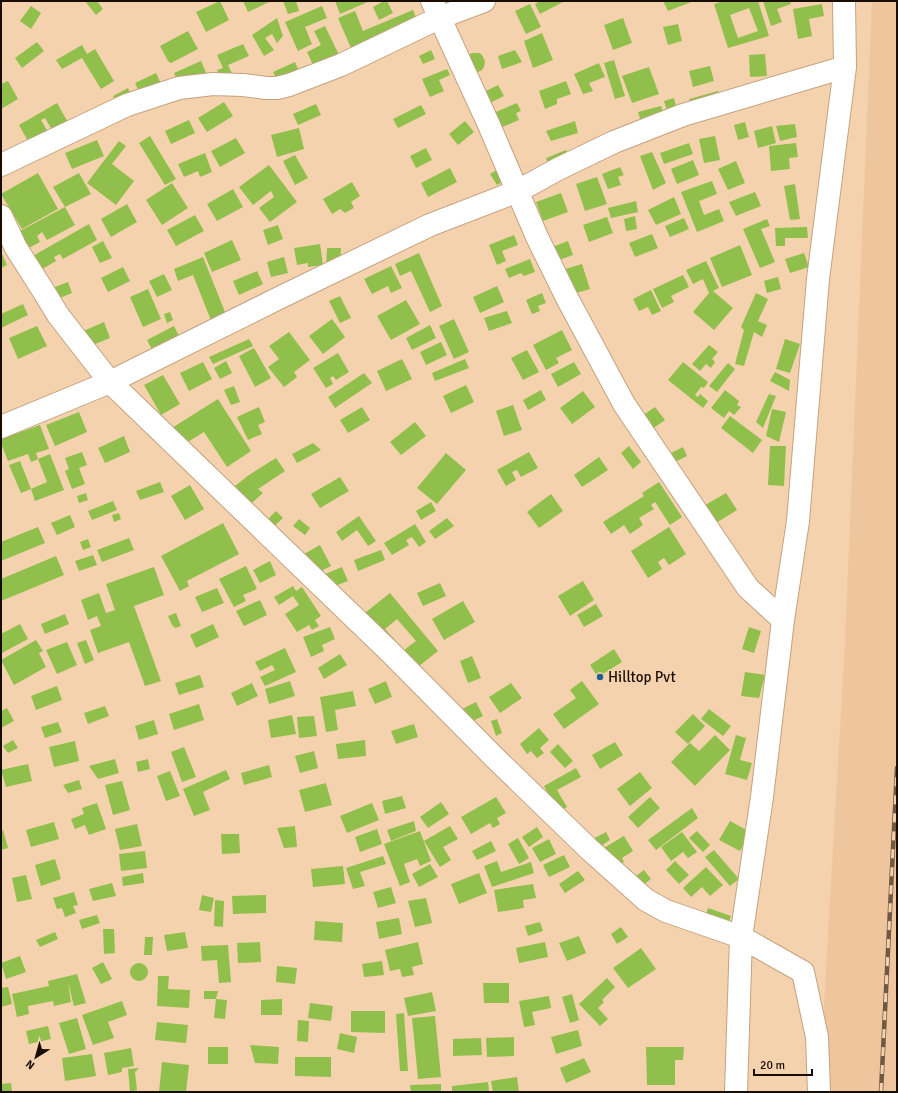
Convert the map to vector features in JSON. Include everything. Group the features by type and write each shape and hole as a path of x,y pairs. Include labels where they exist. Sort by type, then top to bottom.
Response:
{"street":[{"path":"1,165 127,105 179,88 213,84 243,85 266,88 289,85 340,65 435,9 484,1"},
{"path":"736,1092 741,937 762,797 783,620 798,520 818,279 845,67 844,1"},
{"path":"435,9 518,191 537,237 624,404 748,588 783,620"},
{"path":"1,427 110,382 430,225 518,191 558,169 614,142 683,114 845,67"},
{"path":"1,216 16,248 62,320 110,382 390,652 495,758 615,874 656,906 666,911 741,937 803,972 817,1037 819,1092"}],"shaded area":[{"path":"872,1 897,1 897,1092 819,1092 845,641"}],"building":[{"path":"85,1 97,1 103,9 96,15"},
{"path":"220,1 229,20 206,32 196,12"},
{"path":"243,1 271,1 248,12"},
{"path":"283,1 296,1 299,11 288,14"},
{"path":"335,1 370,1 340,14"},
{"path":"387,1 393,13 379,20 373,7"},
{"path":"540,1 565,1 540,14 535,4"},
{"path":"663,1 694,1 668,11"},
{"path":"723,1 758,1 769,36 728,48 714,4","holes":["749,8 758,31 738,38 730,15"]},
{"path":"763,1 790,1 791,4 777,9 782,22 771,26"},
{"path":"530,4 541,27 526,34 515,11"},
{"path":"822,4 824,16 809,19 812,36 798,39 793,9"},
{"path":"31,6 41,13 31,29 20,21"},
{"path":"322,6 327,18 305,27 312,44 298,51 285,22"},
{"path":"413,10 420,27 354,55 338,18 355,11 363,31"},
{"path":"277,18 283,36 277,43 272,34 265,38 274,50 264,56 252,35"},
{"path":"623,18 632,43 613,50 604,25"},
{"path":"678,24 682,41 668,45 663,27"},
{"path":"325,26 339,55 314,67 307,52 321,45 314,31"},
{"path":"188,31 198,49 171,63 168,61 160,46"},
{"path":"542,33 553,60 533,68 524,41"},
{"path":"37,42 44,51 22,68 15,58"},
{"path":"243,44 249,56 228,65 236,82 225,87 217,70 223,68 217,55"},
{"path":"82,45 87,54 95,49 114,81 101,89 82,58 62,69 56,60"},
{"path":"431,50 435,59 423,64 419,56"},
{"path":"515,50 522,62 502,69 498,56"},
{"path":"472,53 479,53 485,61 482,70 476,73 467,56"},
{"path":"765,54 767,76 750,77 749,55"},
{"path":"614,60 625,96 615,99 604,63"},
{"path":"201,61 208,77 180,86 174,73"},
{"path":"295,62 303,80 282,90 273,72"},
{"path":"599,63 605,77 589,83 593,91 583,94 574,74"},
{"path":"710,66 714,81 693,87 689,71"},
{"path":"649,67 659,94 632,103 622,76"},
{"path":"447,69 450,75 439,80 444,91 430,97 422,79"},
{"path":"156,73 164,90 143,100 135,83"},
{"path":"8,81 18,99 1,109 1,84"},
{"path":"566,81 571,94 557,99 557,104 545,109 539,91"},
{"path":"498,85 504,96 488,104 482,93"},
{"path":"128,88 134,104 119,110 113,96"},
{"path":"718,91 722,104 693,112 689,99"},
{"path":"674,98 680,122 644,132 638,112 661,106 664,115 668,114 664,101"},
{"path":"224,102 233,116 207,132 198,118"},
{"path":"57,103 73,131 58,140 45,118 41,120 52,139 33,150 19,125"},
{"path":"517,103 521,111 516,113 519,120 498,129 491,114"},
{"path":"316,104 321,115 298,125 293,114"},
{"path":"421,105 426,114 398,128 393,119"},
{"path":"189,120 195,133 171,144 165,131"},
{"path":"465,121 474,132 458,145 449,134"},
{"path":"575,121 578,133 551,141 546,131"},
{"path":"745,122 749,137 738,140 734,125"},
{"path":"795,124 797,137 780,141 776,126"},
{"path":"772,126 776,143 758,148 754,131"},
{"path":"299,128 304,149 277,157 271,135"},
{"path":"150,136 176,179 165,185 139,143"},
{"path":"715,136 720,160 704,163 699,139"},
{"path":"236,138 245,153 220,167 211,151"},
{"path":"97,140 104,156 72,169 65,153"},
{"path":"119,141 126,146 112,164 134,181 116,205 87,183"},
{"path":"689,143 693,154 664,164 660,153"},
{"path":"796,143 798,157 789,158 790,169 771,171 769,146"},
{"path":"426,148 432,160 416,168 410,156"},
{"path":"566,150 571,162 550,169 546,158"},
{"path":"652,152 666,183 653,190 640,156"},
{"path":"205,153 212,172 200,177 198,171 184,177 178,164"},
{"path":"295,155 308,178 295,185 283,161"},
{"path":"693,160 699,175 677,184 671,169"},
{"path":"736,161 745,183 728,190 718,169"},
{"path":"269,165 297,202 270,222 259,208 274,197 271,191 253,205 239,187"},
{"path":"620,167 624,175 618,177 621,185 608,189 602,174"},
{"path":"450,168 457,182 428,197 421,183"},
{"path":"500,168 507,179 497,185 490,174"},
{"path":"38,173 58,209 22,229 1,194"},
{"path":"79,173 91,194 65,207 53,187"},
{"path":"597,177 607,204 585,211 576,184"},
{"path":"712,181 717,194 699,201 704,215 719,209 724,221 697,232 681,192"},
{"path":"352,182 360,196 351,202 354,208 345,213 340,209 332,214 323,199"},
{"path":"172,183 188,208 162,225 146,200"},
{"path":"795,184 800,219 790,220 784,186"},
{"path":"233,189 243,207 217,221 207,204"},
{"path":"755,192 761,206 736,216 729,202"},
{"path":"561,193 568,212 543,221 536,202"},
{"path":"674,197 681,214 656,225 648,210"},
{"path":"636,201 638,212 611,218 608,208"},
{"path":"127,204 137,222 111,237 101,219"},
{"path":"65,207 75,225 47,240 42,232 37,236 40,242 27,249 18,232"},
{"path":"195,215 204,231 176,246 167,230"},
{"path":"635,216 637,229 626,231 624,219"},
{"path":"607,217 613,233 589,242 583,225"},
{"path":"684,218 689,229 670,237 665,226"},
{"path":"767,219 770,226 761,229 775,262 760,268 743,229"},
{"path":"89,224 97,240 63,259 60,254 54,257 56,261 39,271 31,257"},
{"path":"278,225 283,239 268,245 263,230"},
{"path":"807,227 808,238 785,238 785,246 776,246 775,228"},
{"path":"652,234 658,248 635,257 629,243"},
{"path":"514,235 518,245 502,251 506,261 497,265 489,245"},
{"path":"232,240 241,260 212,272 204,253"},
{"path":"103,241 112,258 100,263 92,247"},
{"path":"568,241 573,255 551,263 547,249"},
{"path":"320,244 323,265 308,267 308,263 297,265 294,248"},
{"path":"740,245 752,275 722,287 710,258"},
{"path":"327,248 341,248 340,267 326,267"},
{"path":"1,252 7,265 1,268"},
{"path":"419,253 442,306 430,312 411,271 400,276 395,264"},
{"path":"804,253 809,267 790,273 785,259"},
{"path":"203,257 227,317 212,323 193,275 178,281 174,269"},
{"path":"284,257 288,273 271,277 267,262"},
{"path":"530,259 535,272 524,276 521,273 509,278 505,269"},
{"path":"706,261 719,288 713,291 733,308 714,330 693,312 709,293 703,279 693,284 686,270"},
{"path":"582,264 590,289 566,296 559,271"},
{"path":"391,266 402,288 391,293 388,286 372,294 364,279"},
{"path":"123,267 130,281 108,292 101,278"},
{"path":"257,271 263,284 239,295 233,281"},
{"path":"164,274 172,290 157,297 149,281"},
{"path":"683,275 689,287 671,296 674,302 662,308 653,289"},
{"path":"778,277 781,289 767,293 764,281"},
{"path":"68,282 72,293 55,300 50,289"},
{"path":"497,286 504,302 480,313 473,297"},
{"path":"148,289 161,319 143,327 130,297"},
{"path":"651,290 661,311 652,315 648,307 639,311 633,299"},
{"path":"542,293 546,303 538,306 540,311 532,314 526,300"},
{"path":"756,293 768,299 758,321 767,325 762,337 754,332 744,366 735,364 744,330 741,327"},
{"path":"340,296 351,318 340,323 329,301"},
{"path":"406,300 420,324 391,340 377,316"},
{"path":"23,304 28,315 1,328 1,314"},
{"path":"507,311 512,323 489,331 484,318"},
{"path":"170,312 173,320 167,323 164,314"},
{"path":"332,319 345,337 323,354 309,336"},
{"path":"454,319 469,352 454,359 439,326"},
{"path":"104,322 110,338 78,351 72,336"},
{"path":"430,325 436,338 412,350 406,338"},
{"path":"37,326 47,346 18,359 9,338"},
{"path":"174,326 182,342 155,355 147,340"},
{"path":"562,330 572,350 556,358 559,363 546,370 533,345"},
{"path":"289,332 310,360 294,372 297,377 284,387 268,367 279,359 269,346"},
{"path":"249,339 253,346 213,364 209,357"},
{"path":"785,339 800,344 790,373 776,369"},
{"path":"441,342 447,355 426,365 420,352"},
{"path":"709,345 718,352 712,359 715,362 711,368 706,364 700,371 692,364"},
{"path":"254,348 271,378 255,387 239,356"},
{"path":"527,350 539,372 523,380 511,358"},
{"path":"338,353 349,372 336,380 333,376 330,378 333,384 326,388 313,368"},
{"path":"402,359 412,379 386,391 377,371"},
{"path":"465,359 469,368 435,381 432,373"},
{"path":"226,361 232,373 220,379 214,368"},
{"path":"203,362 212,379 189,391 180,373"},
{"path":"574,362 581,374 558,387 551,374"},
{"path":"683,362 708,382 704,388 701,387 695,395 698,397 700,394 708,401 703,408 668,380"},
{"path":"728,363 735,369 717,392 709,386"},
{"path":"775,372 790,380 789,391 770,381"},
{"path":"364,373 372,383 335,408 328,397"},
{"path":"163,375 180,404 161,415 144,385"},
{"path":"466,385 474,402 451,413 443,396"},
{"path":"234,386 240,402 231,405 224,390"},
{"path":"541,390 546,400 528,410 523,400"},
{"path":"725,390 739,401 737,405 741,407 734,415 729,411 724,418 711,408"},
{"path":"583,391 595,407 572,424 560,408"},
{"path":"769,394 776,396 763,428 756,422"},
{"path":"218,399 251,451 227,467 204,432 178,448 167,431"},
{"path":"513,405 522,430 504,436 496,411"},
{"path":"259,407 265,422 258,425 262,434 248,440 237,417"},
{"path":"362,407 370,420 348,433 340,420"},
{"path":"655,407 665,420 645,434 636,420"},
{"path":"772,409 786,412 779,442 766,436"},
{"path":"79,412 87,432 55,446 46,425"},
{"path":"730,416 762,440 753,453 721,428"},
{"path":"415,422 426,436 401,455 390,442"},
{"path":"40,425 49,449 36,453 38,459 31,462 28,454 8,461 1,443 1,439"},
{"path":"124,436 130,452 105,463 98,448"},
{"path":"313,443 321,450 297,463 292,454"},
{"path":"629,446 641,462 633,469 621,453"},
{"path":"770,446 786,446 784,486 768,485"},
{"path":"683,447 687,456 665,467 661,458"},
{"path":"82,452 87,465 79,468 85,484 72,489 65,471 69,469 65,458"},
{"path":"529,452 538,468 521,477 517,470 512,472 516,480 506,486 497,470"},
{"path":"446,453 466,470 437,504 417,488"},
{"path":"50,454 64,490 35,501 31,489 47,482 38,459"},
{"path":"599,457 608,470 582,487 574,475"},
{"path":"276,458 285,471 258,489 263,493 243,511 226,493 249,475"},
{"path":"20,461 31,489 21,493 9,465"},
{"path":"340,477 349,491 320,508 311,494"},
{"path":"160,482 164,492 140,500 136,491"},
{"path":"659,482 682,517 670,525 655,502 651,505 654,509 639,518 643,525 630,534 624,525 611,534 603,522 644,496 642,493"},
{"path":"190,485 204,509 185,520 171,496"},
{"path":"86,493 88,500 79,503 77,496"},
{"path":"726,493 737,510 711,526 700,508"},
{"path":"551,494 563,511 539,528 527,512"},
{"path":"113,501 117,510 92,520 88,511"},
{"path":"431,502 436,511 421,520 416,511"},
{"path":"276,511 283,518 266,534 260,527"},
{"path":"119,513 121,519 114,522 112,515"},
{"path":"70,515 75,527 57,535 51,523"},
{"path":"359,516 376,541 368,546 357,530 342,541 336,532"},
{"path":"447,518 454,526 435,539 429,531"},
{"path":"299,519 310,528 305,535 293,526"},
{"path":"223,523 239,554 187,581 189,586 180,591 161,556"},
{"path":"415,524 426,542 419,547 412,537 406,540 409,545 392,555 384,543"},
{"path":"38,527 45,543 1,561 1,542"},
{"path":"669,527 686,554 669,565 664,558 658,562 662,569 648,578 631,551"},
{"path":"129,538 134,550 102,562 97,550"},
{"path":"88,539 91,547 83,550 80,542"},
{"path":"320,545 331,566 315,574 304,554"},
{"path":"381,550 385,560 358,571 354,560"},
{"path":"93,555 97,565 79,571 75,561"},
{"path":"56,556 64,575 1,601 1,579"},
{"path":"270,561 276,575 260,583 253,570"},
{"path":"246,566 257,589 243,595 246,601 234,607 219,579"},
{"path":"154,567 164,595 134,606 161,681 145,686 129,642 98,653 90,630 101,626 97,616 88,620 81,600 99,593 106,613 115,610 106,584"},
{"path":"342,567 348,581 324,590 318,577"},
{"path":"583,581 594,600 570,616 558,596"},
{"path":"440,583 446,596 423,606 417,593"},
{"path":"293,586 296,591 302,587 321,616 315,620 319,626 312,630 309,625 297,632 285,614 299,605 293,596 279,605 274,597"},
{"path":"217,588 224,603 202,612 195,597"},
{"path":"390,593 438,651 409,674 361,616","holes":["397,619 416,641 404,650 385,629"]},
{"path":"260,600 267,615 244,626 236,611"},
{"path":"463,601 475,622 444,640 432,619"},
{"path":"596,604 603,616 584,627 577,615"},
{"path":"176,613 181,626 175,628 168,616"},
{"path":"65,614 69,624 45,634 41,624"},
{"path":"20,624 28,639 2,653 1,634"},
{"path":"213,624 219,637 196,648 190,635"},
{"path":"330,627 335,639 322,645 324,651 311,657 303,637"},
{"path":"749,627 761,631 754,653 742,649"},
{"path":"36,640 43,651 39,653 46,667 14,685 1,660"},
{"path":"86,640 94,660 85,664 77,643"},
{"path":"67,642 77,665 57,674 46,650"},
{"path":"285,648 296,672 265,686 260,677 275,670 272,665 260,671 255,662"},
{"path":"614,649 622,662 598,677 590,665"},
{"path":"340,654 347,665 324,679 318,668"},
{"path":"472,656 481,678 468,683 460,661"},
{"path":"745,672 765,675 759,698 741,696"},
{"path":"200,675 204,687 179,695 175,683"},
{"path":"290,681 295,696 269,704 265,689"},
{"path":"386,681 392,697 375,704 368,689"},
{"path":"582,681 599,704 564,729 553,714 576,698 570,690"},
{"path":"252,683 258,696 237,706 231,693"},
{"path":"511,683 522,698 500,713 489,697"},
{"path":"57,686 62,700 36,710 31,696"},
{"path":"353,691 356,706 335,710 338,730 326,732 320,697"},
{"path":"476,702 483,716 464,725 458,711"},
{"path":"199,704 204,720 174,730 169,714"},
{"path":"105,706 109,716 88,724 84,713"},
{"path":"7,708 14,721 1,728 1,711"},
{"path":"709,709 731,726 723,736 701,719"},
{"path":"693,714 705,726 688,744 675,732"},
{"path":"292,715 296,734 271,738 268,720"},
{"path":"314,716 317,736 299,738 297,717"},
{"path":"497,719 502,733 496,736 491,721"},
{"path":"154,720 158,734 139,740 135,726"},
{"path":"58,722 62,732 45,738 41,727"},
{"path":"414,724 418,737 396,744 391,731"},
{"path":"539,728 549,740 540,748 544,753 537,758 531,751 527,754 520,744"},
{"path":"715,735 730,750 695,786 671,762 690,743 699,751"},
{"path":"736,735 746,738 740,760 752,763 747,780 725,774"},
{"path":"13,740 18,748 8,753 3,746"},
{"path":"365,740 366,756 338,759 336,744"},
{"path":"75,741 79,761 54,767 49,747"},
{"path":"615,742 623,755 600,769 592,755"},
{"path":"558,744 573,761 565,768 550,752"},
{"path":"184,747 196,777 182,782 171,752"},
{"path":"314,751 318,768 300,773 295,756"},
{"path":"115,759 119,773 98,779 89,766"},
{"path":"148,759 150,769 138,772 136,762"},
{"path":"28,764 32,781 6,787 1,770"},
{"path":"269,765 272,777 244,785 241,773"},
{"path":"576,768 581,777 557,790 567,807 558,812 544,786"},
{"path":"226,770 230,779 203,792 210,810 194,816 183,789"},
{"path":"170,771 180,796 166,801 157,776"},
{"path":"640,772 652,788 630,806 617,789"},
{"path":"79,780 82,789 68,793 63,785"},
{"path":"122,781 130,810 113,815 105,785"},
{"path":"326,783 332,805 305,812 299,790"},
{"path":"402,796 406,808 385,814 382,801"},
{"path":"496,797 506,813 497,818 500,824 493,828 490,823 471,834 461,817"},
{"path":"650,797 660,808 638,828 628,817"},
{"path":"441,802 449,814 428,828 420,817"},
{"path":"97,803 106,829 89,835 85,825 75,829 71,819 84,814 82,808"},
{"path":"372,803 379,820 347,833 340,816"},
{"path":"692,808 698,818 656,850 648,840"},
{"path":"414,821 416,831 391,841 387,830"},
{"path":"730,821 750,832 740,851 719,840"},
{"path":"54,822 59,839 31,847 26,830"},
{"path":"137,824 142,846 120,850 115,829"},
{"path":"295,826 297,847 284,848 277,828"},
{"path":"450,826 458,839 443,847 451,860 440,867 424,841"},
{"path":"537,827 543,837 529,847 522,837"},
{"path":"377,829 382,844 360,852 355,837"},
{"path":"3,830 8,848 1,850 1,831"},
{"path":"420,831 431,861 420,866 417,859 404,864 410,882 400,886 384,844"},
{"path":"697,831 710,845 703,852 689,838"},
{"path":"606,832 610,840 592,852 587,842"},
{"path":"682,832 697,852 688,858 683,852 671,861 661,847"},
{"path":"221,834 239,834 240,853 222,854"},
{"path":"624,836 633,851 622,858 624,862 609,871 597,852"},
{"path":"518,838 529,858 519,864 508,844"},
{"path":"549,839 556,854 540,862 532,848"},
{"path":"491,841 496,851 477,860 472,851"},
{"path":"714,850 739,879 730,886 705,857"},
{"path":"145,851 147,868 121,871 119,854"},
{"path":"564,855 570,867 549,877 543,865"},
{"path":"383,856 386,864 360,872 365,886 353,889 346,868"},
{"path":"55,859 61,879 41,886 35,865"},
{"path":"497,861 501,872 531,862 534,873 492,887 484,866"},
{"path":"675,861 689,875 679,884 666,870"},
{"path":"430,864 438,877 419,887 412,874"},
{"path":"343,866 345,884 313,887 311,869"},
{"path":"706,867 723,885 710,896 702,887 691,897 683,888"},
{"path":"644,870 651,879 634,892 627,883"},
{"path":"578,871 585,880 565,893 559,884"},
{"path":"143,873 144,883 123,886 122,877"},
{"path":"479,873 487,893 459,904 451,884"},
{"path":"26,875 32,899 17,902 12,878"},
{"path":"112,883 116,896 93,901 89,889"},
{"path":"533,884 536,898 523,900 524,908 498,912 494,890"},
{"path":"391,887 396,903 378,908 373,892"},
{"path":"74,892 78,905 73,906 76,913 65,917 62,908 57,909 53,898"},
{"path":"202,895 214,898 211,912 199,910"},
{"path":"266,895 266,913 233,914 232,896"},
{"path":"426,898 432,923 415,927 408,901"},
{"path":"215,900 224,901 223,927 214,926"},
{"path":"708,908 731,916 727,928 704,921"},
{"path":"97,915 100,923 82,929 79,920"},
{"path":"399,918 402,934 379,939 376,922"},
{"path":"315,921 343,923 342,942 314,940"},
{"path":"540,922 543,931 528,936 525,926"},
{"path":"621,927 628,937 617,944 611,934"},
{"path":"103,929 114,929 115,953 104,954"},
{"path":"55,932 58,939 40,947 36,940"},
{"path":"185,932 188,948 167,951 164,935"},
{"path":"579,936 586,953 567,961 559,943"},
{"path":"145,937 153,937 152,955 144,955"},
{"path":"260,942 261,962 238,963 237,943"},
{"path":"418,942 423,964 412,967 414,975 402,977 400,969 390,971 385,950"},
{"path":"545,942 548,957 519,963 516,948"},
{"path":"228,945 231,982 219,983 217,960 202,961 201,946"},
{"path":"641,948 656,969 628,988 613,968"},
{"path":"20,956 26,972 6,979 1,963"},
{"path":"382,961 384,975 364,977 362,964"},
{"path":"103,962 112,979 101,984 92,968"},
{"path":"139,963 145,966 148,972 145,978 139,981 133,978 130,972 133,966"},
{"path":"277,966 297,968 295,984 276,982"},
{"path":"77,974 86,1003 74,1006 68,982 71,1002 54,1006 53,1001 28,1006 29,1014 17,1017 12,994 49,986 48,981"},
{"path":"158,976 169,976 168,989 190,990 189,1008 157,1006"},
{"path":"607,978 615,987 602,1000 604,1002 598,1008 608,1019 600,1026 579,1004"},
{"path":"483,983 509,983 509,1003 484,1003"},
{"path":"8,987 12,1004 1,1007 1,988"},
{"path":"204,991 218,991 216,999 204,999"},
{"path":"432,992 436,1011 408,1016 404,998"},
{"path":"572,994 579,1020 570,1023 562,997"},
{"path":"549,996 551,1008 532,1012 535,1025 524,1027 519,1001"},
{"path":"216,999 227,1000 225,1019 214,1018"},
{"path":"282,999 282,1015 261,1015 261,1000"},
{"path":"122,1001 127,1015 108,1022 114,1038 93,1045 82,1015"},
{"path":"310,1003 333,1006 331,1021 308,1018"},
{"path":"351,1011 385,1011 385,1033 351,1032"},
{"path":"404,1013 408,1071 400,1071 396,1014"},
{"path":"435,1016 441,1077 418,1079 412,1018"},
{"path":"77,1018 86,1049 69,1054 59,1023"},
{"path":"298,1020 309,1021 308,1042 297,1041"},
{"path":"157,1022 188,1025 186,1043 155,1040"},
{"path":"48,1026 51,1039 29,1044 26,1031"},
{"path":"578,1030 582,1046 556,1054 551,1037"},
{"path":"340,1033 357,1037 354,1053 337,1049"},
{"path":"514,1037 514,1056 487,1057 486,1038"},
{"path":"481,1038 482,1055 453,1056 453,1039"},
{"path":"250,1045 279,1047 278,1064 255,1063"},
{"path":"208,1047 228,1047 228,1064 208,1064"},
{"path":"646,1047 684,1047 683,1060 675,1060 675,1085 647,1085"},
{"path":"131,1048 134,1066 122,1068 122,1072 108,1075 104,1053"},
{"path":"92,1054 96,1076 65,1081 62,1058"},
{"path":"295,1057 331,1057 331,1077 295,1076"},
{"path":"584,1058 591,1072 566,1083 560,1068"},
{"path":"162,1062 189,1065 186,1092 159,1092"},
{"path":"139,1068 135,1072 137,1090 130,1092 128,1069"},
{"path":"517,1077 519,1092 493,1092 491,1081"},
{"path":"488,1082 489,1092 452,1092 452,1086"},
{"path":"11,1083 12,1092 1,1092 1,1084"},
{"path":"441,1084 441,1092 411,1092 410,1085"}],"railway":[{"path":"881,1092 897,768"}],"place":[{"name":"Hilltop Pvt","path":"600,677"}]}
